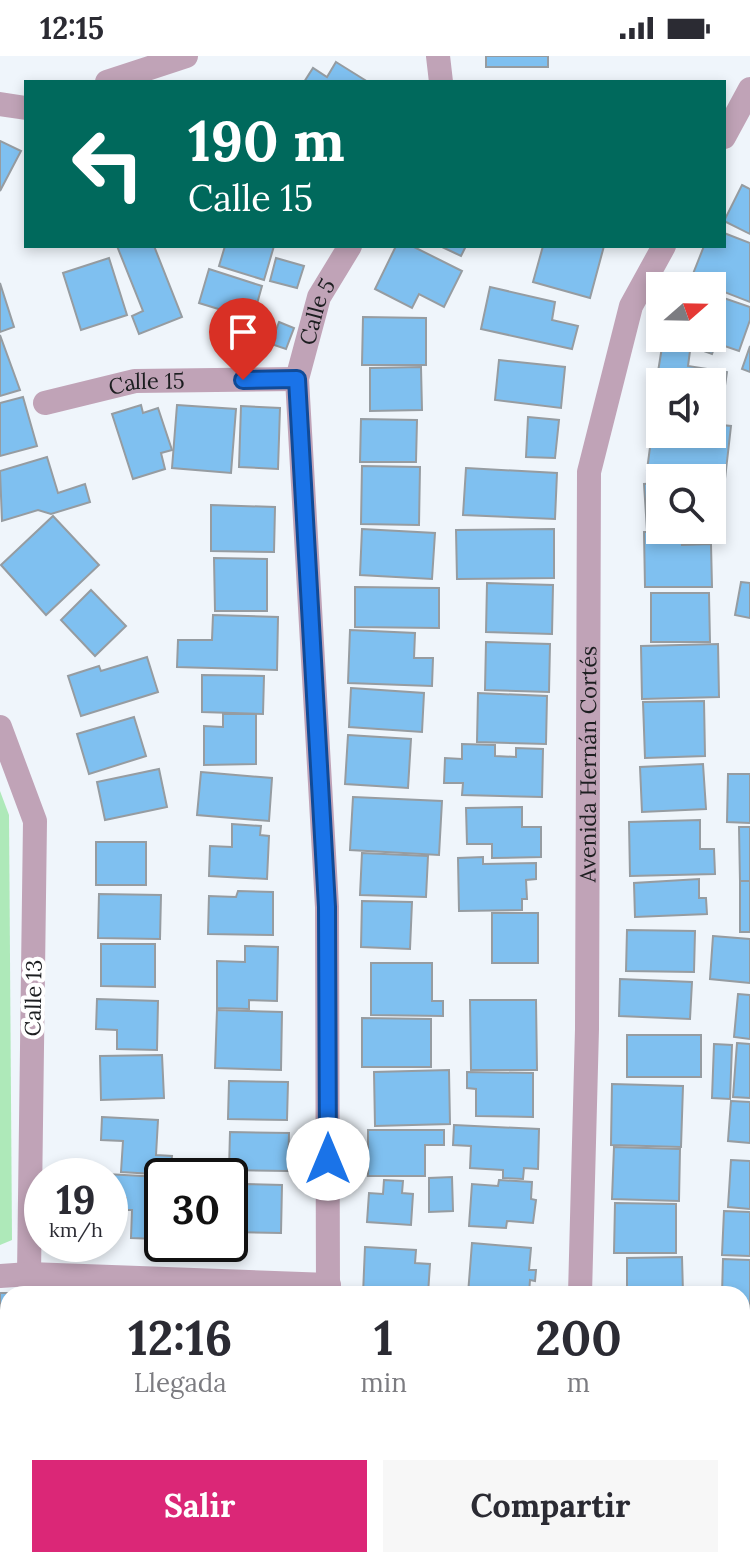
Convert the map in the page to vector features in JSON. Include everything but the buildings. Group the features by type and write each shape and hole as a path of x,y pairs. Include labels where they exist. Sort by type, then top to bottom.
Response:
{"street":[{"path":"113,80 186,56"},
{"path":"438,56 441,80"},
{"path":"726,133 750,89"},
{"path":"0,104 24,108"},
{"name":"Calle 5","path":"329,1286 327,907 297,379 319,297 349,248"},
{"name":"Avenida Hernán Cortés","path":"580,1286 587,1029 589,472 631,306 663,248"},
{"name":"Calle 15","path":"45,403 135,381 297,379"},
{"name":"Calle 13","path":"0,727 35,821 29,1274"},
{"path":"0,1276 29,1274 254,1286"}],"green space":[{"path":"0,791 9,815 12,1240 0,1245"}],"route":[{"path":"243,380 297,379 327,907 328,1159"}]}
